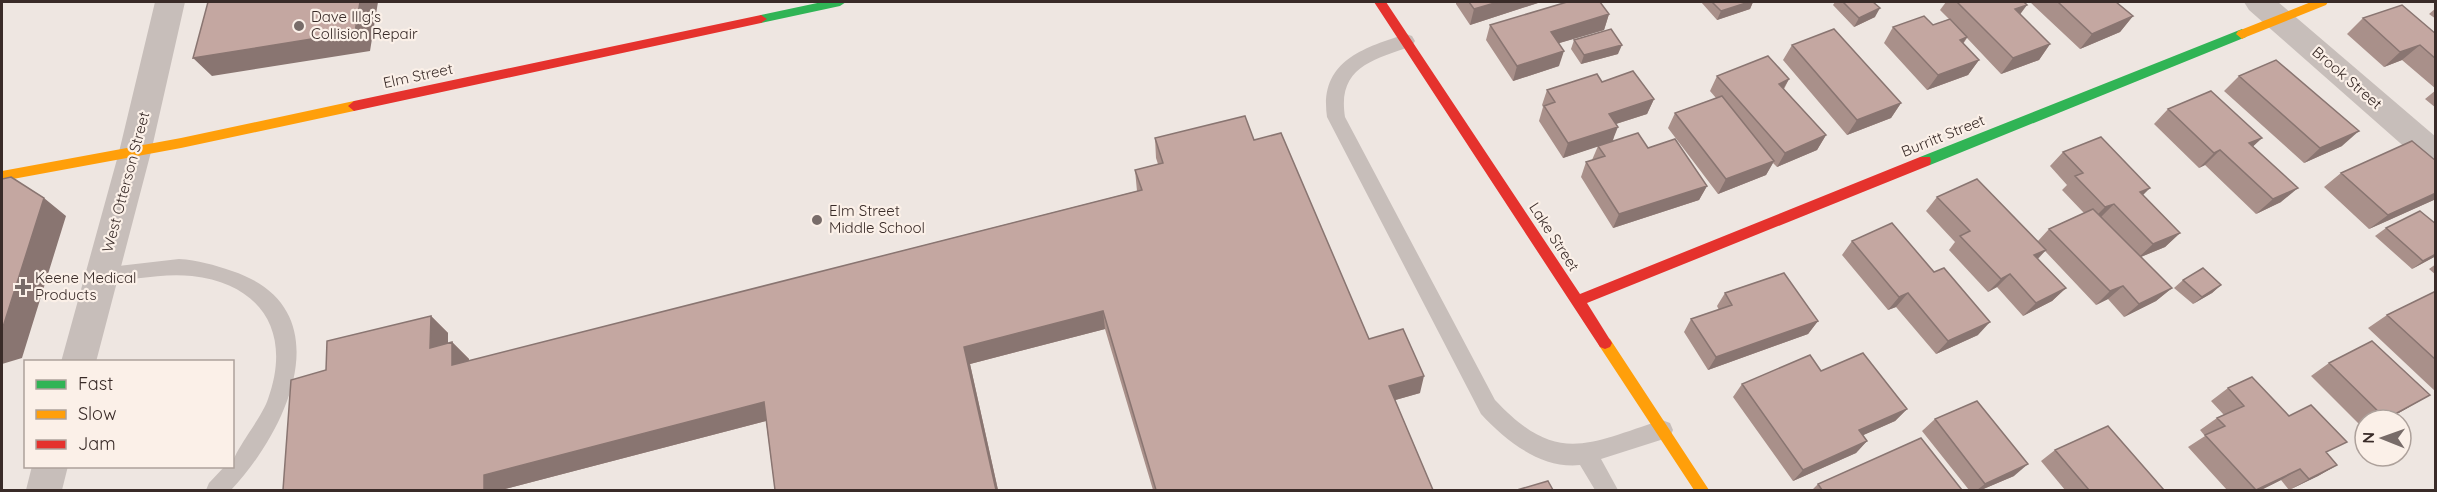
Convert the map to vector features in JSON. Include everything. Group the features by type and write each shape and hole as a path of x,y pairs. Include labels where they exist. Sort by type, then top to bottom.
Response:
{"street":[{"name":"West Otterson Street","path":"79,360 135,152 170,2"},
{"name":"Elm Street","path":"2,176 135,152 767,9 840,2"},
{"name":"Lake Street","path":"1380,2 1702,490"},
{"name":"Burritt Street","path":"1577,301 2269,10 2322,2"},
{"name":"Brook Street","path":"2269,10 2436,156"},
{"path":"44,490 50,468"}],"lane":[{"path":"1406,41 1365,57 1342,74 1333,90 1332,100 1336,117 1488,407 1516,432 1548,452 1568,457 1586,454 1662,430"},
{"path":"101,276 165,267 207,270 246,284 265,299 280,320 285,332 288,359 279,403 263,437 238,470 217,490"},
{"path":"1586,454 1607,490"}],"building":[{"path":"208,2 360,2 355,32 193,58"},
{"path":"1469,2 1498,2 1474,9"},
{"path":"1567,2 1600,2 1609,14 1551,32 1564,51 1517,66 1490,25"},
{"path":"1712,2 1749,2 1721,11"},
{"path":"1843,2 1873,2 1880,8 1859,18"},
{"path":"1957,2 2024,2 2027,5 2015,9 2050,44 2013,58"},
{"path":"2058,2 2116,2 2133,16 2092,34"},
{"path":"2402,5 2436,34 2436,59 2420,45 2400,52 2363,18"},
{"path":"1924,16 1933,25 1950,19 1967,37 1960,40 1979,60 1938,75 1893,27"},
{"path":"1611,29 1622,45 1584,55 1574,40"},
{"path":"1834,29 1901,103 1857,120 1792,45"},
{"path":"1768,56 1789,79 1779,84 1826,135 1785,153 1717,76"},
{"path":"2276,60 2359,131 2320,148 2239,76"},
{"path":"1633,71 1654,99 1609,114 1618,127 1568,143 1544,106 1555,102 1547,90 1597,74 1602,82"},
{"path":"2211,91 2262,138 2249,143 2298,188 2273,199 2220,150 2214,153 2168,109"},
{"path":"1722,96 1774,161 1726,179 1675,113"},
{"path":"1245,116 1254,140 1281,133 1369,339 1403,329 1424,376 1389,386 1433,490 1156,490 1103,311 964,347 996,490 775,490 764,402 484,475 484,490 283,490 291,380 326,370 327,341 431,316 430,348 452,342 452,365 1142,190 1135,170 1163,163 1155,138"},
{"path":"1638,133 1648,148 1675,139 1707,186 1619,214 1586,162 1605,156 1598,146"},
{"path":"2101,137 2150,188 2140,192 2180,233 2153,244 2114,204 2105,207 2075,176 2083,173 2063,152"},
{"path":"2412,141 2436,161 2436,193 2388,215 2341,173"},
{"path":"11,177 44,198 2,330 2,179"},
{"path":"1977,179 2046,250 2034,255 2066,288 2036,303 2010,274 2001,279 1960,236 1970,231 1937,197"},
{"path":"2093,209 2172,288 2139,304 2123,286 2110,291 2049,229"},
{"path":"2420,211 2436,224 2436,254 2423,261 2386,228"},
{"path":"1892,223 1934,272 1944,268 1990,322 1948,341 1908,293 1899,297 1852,241"},
{"path":"2203,268 2221,285 2202,297 2183,280"},
{"path":"1784,273 1818,321 1716,357 1691,319 1732,305 1725,293"},
{"path":"2436,291 2436,360 2387,315"},
{"path":"2372,341 2430,395 2406,408 2375,408 2329,363"},
{"path":"1863,353 1907,409 1859,430 1867,441 1803,470 1742,384 1810,355 1821,371"},
{"path":"2252,377 2289,416 2311,405 2347,442 2326,452 2337,465 2309,479 2300,469 2256,490 2205,435 2225,426 2217,418 2244,406 2228,388"},
{"path":"1977,401 2028,464 1985,484 1935,419"},
{"path":"2108,426 2164,490 2089,490 2055,450"},
{"path":"1921,438 1962,490 1822,490 1818,484"},
{"path":"1548,481 1553,490 1517,490"}],"traffic: fast":[{"path":"761,19 840,2"},
{"path":"1925,161 2242,34"}],"traffic: slow":[{"path":"2242,34 2322,2"},
{"path":"2,176 181,143 354,106"},
{"path":"1605,343 1702,490"}],"traffic: jam":[{"path":"1380,2 1605,343"},
{"path":"354,106 761,19"},
{"path":"1577,301 1925,161"}],"place":[{"name":"Dave Illg's Collision Repair","path":"299,26"},
{"name":"Elm Street Middle School","path":"817,220"},
{"name":"Keene Medical Products","path":"23,287"}]}
